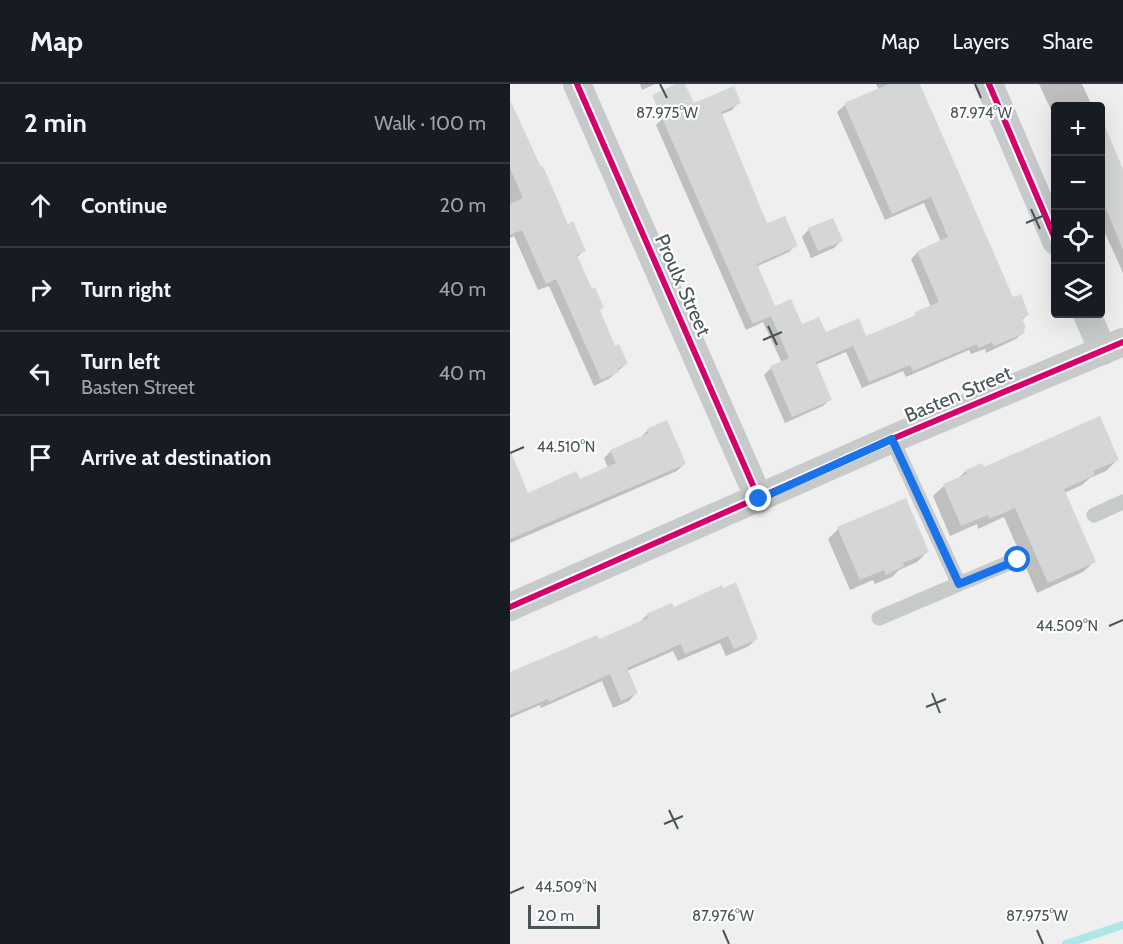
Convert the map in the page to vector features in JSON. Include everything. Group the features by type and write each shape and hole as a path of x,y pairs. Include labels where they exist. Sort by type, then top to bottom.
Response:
{"street":[{"name":"Proulx Street","path":"577,84 759,499"},
{"path":"989,84 1051,229"},
{"path":"1090,318 1113,346"},
{"name":"Basten Street","path":"510,607 892,439 1113,346"}],"lane":[{"path":"892,439 959,584"},
{"path":"1094,515 1123,502"},
{"path":"879,618 1018,560"}],"building":[{"path":"676,84 685,84 694,103 734,86 741,103 721,112 767,223 785,216 798,246 757,264 775,306 791,299 802,324 819,317 826,332 859,318 866,336 916,315 915,312 939,302 917,251 948,237 931,197 892,214 844,103 889,84 920,84 1013,297 1021,294 1029,315 1022,318 1026,328 1025,333 994,346 992,342 979,348 977,344 913,371 910,365 869,382 853,346 816,362 832,400 792,417 770,366 789,358 771,316 753,324 652,95"},
{"path":"510,100 541,167 543,166 568,224 573,221 586,251 577,255 592,289 595,287 604,308 600,310 615,346 619,344 628,364 618,368 619,372 601,380 556,279 546,284 522,230 510,235 510,204 523,198 510,168"},
{"path":"1105,126 1123,169 1123,250 1105,207"},
{"path":"833,218 843,241 818,251 808,228"},
{"path":"1100,416 1119,460 1093,471 1095,475 1064,489 1096,562 1048,583 1015,508 989,519 988,515 961,526 943,484 967,474 965,470 982,463 984,467"},
{"path":"667,420 686,464 510,539 510,450 528,493 576,471 580,479 616,463 610,450 649,433 647,429"},
{"path":"906,498 929,552 903,563 904,566 886,575 884,570 860,580 837,527"},
{"path":"736,582 758,639 734,649 728,636 685,654 681,644 627,668 638,693 621,701 610,674 549,702 548,699 510,715 510,672 597,635 599,639 648,618 646,614 672,603 674,607 722,585 723,588"}],"waterway":[{"path":"1066,944 1123,925"}],"cycle path":[{"path":"577,84 759,499"},
{"path":"989,84 1051,229"},
{"path":"510,607 892,439 1123,342"}],"route":[{"path":"759,499 892,439 959,584 1018,560"}]}
